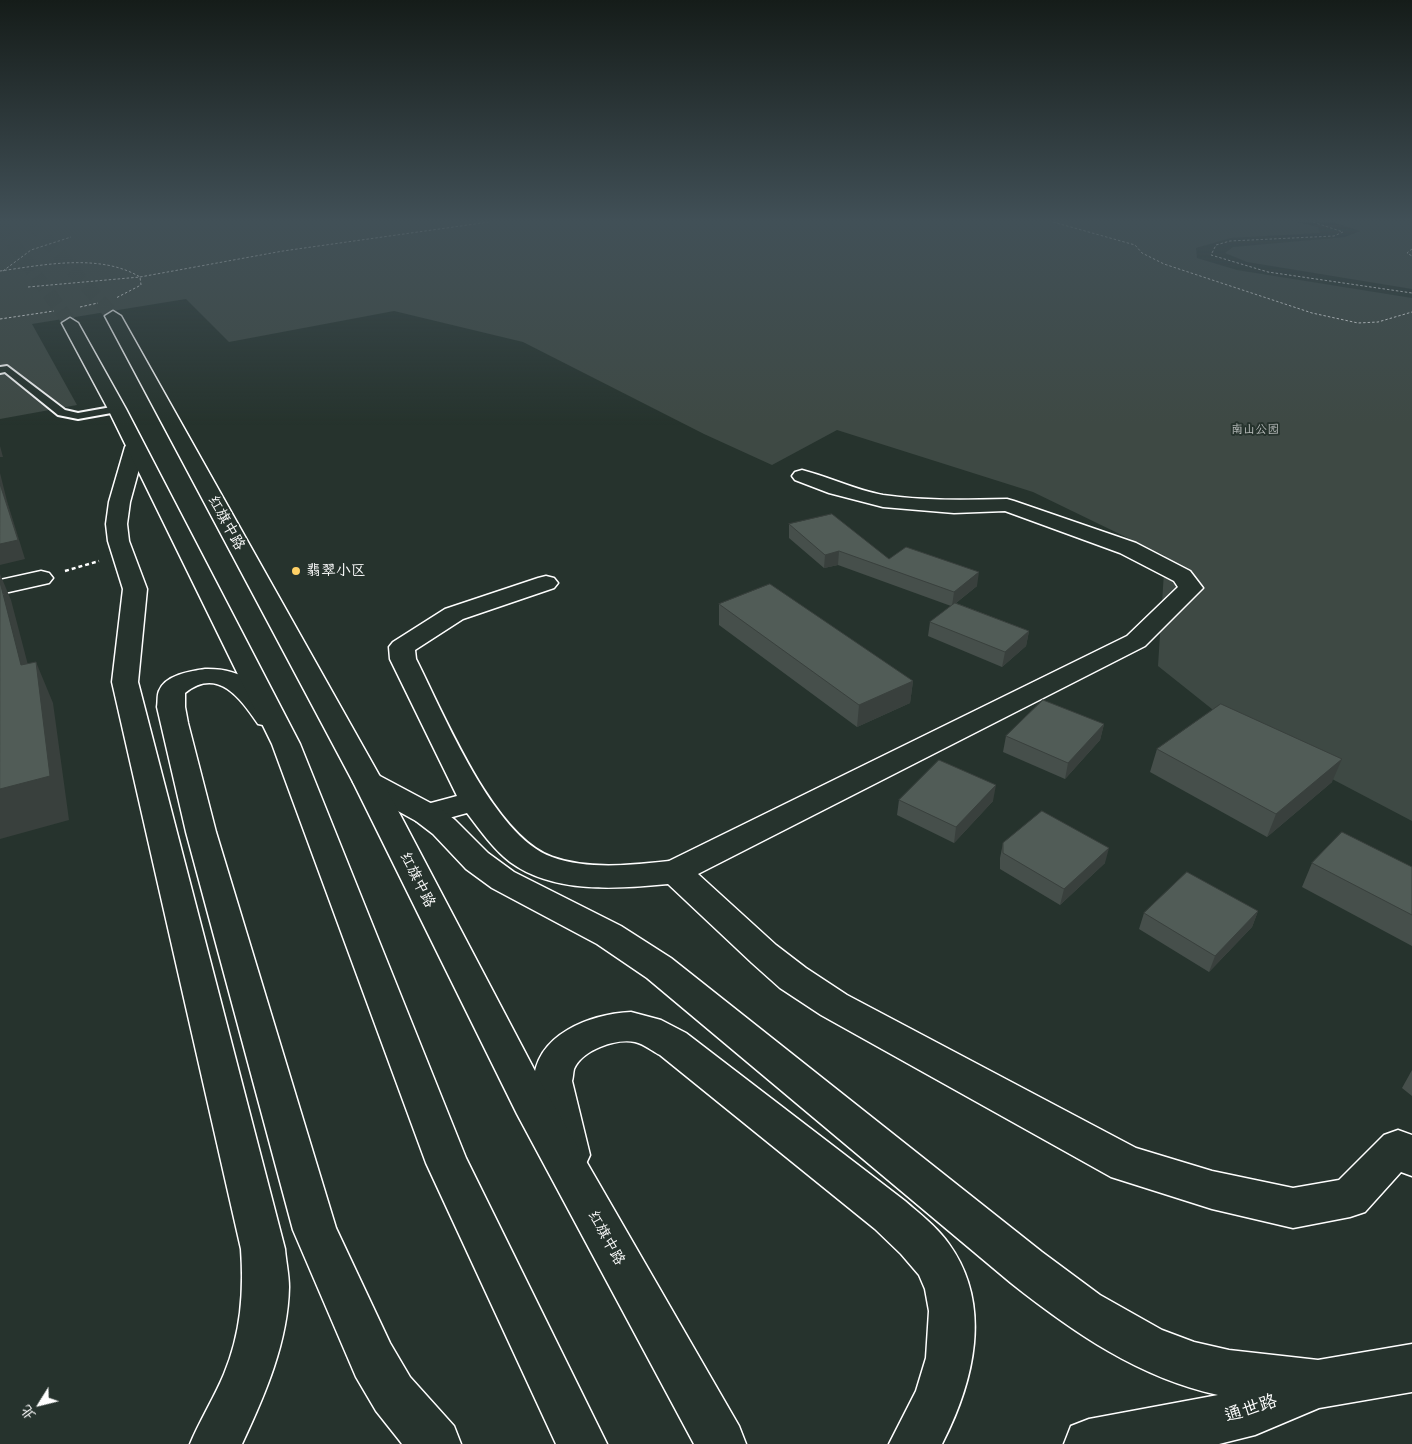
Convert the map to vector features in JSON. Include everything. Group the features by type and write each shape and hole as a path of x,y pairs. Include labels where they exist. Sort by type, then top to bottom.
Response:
{"main road":[{"name":"红旗中路","path":"108,306 368,782 531,1102 721,1444"},
{"path":"72,315 135,447 286,744 447,1163 582,1444"},
{"path":"135,447 117,517 117,535 132,574 135,589 125,682 263,1249 266,1291 261,1329 250,1367 215,1444"},
{"path":"546,583 454,614 402,647 403,659 474,801 506,842 523,856 562,873 622,875 675,872 1136,640 1192,588 1182,576 1128,548 1007,505 954,507 883,501 802,476"},
{"path":"0,587 50,575"},
{"path":"286,744 258,704 240,684 233,680 214,676 197,678 180,684 172,691 171,707 174,723 201,832 315,1230 372,1360 393,1394 436,1444"},
{"path":"368,782 427,814 444,827 477,861 503,880 609,935 659,968 990,1237 1065,1296 1111,1328 1177,1360 1225,1373 1270,1380 1318,1384"},
{"path":"427,814 474,801"},
{"path":"675,872 764,954 793,978 834,1005 1126,1164 1212,1190 1294,1208 1350,1198 1398,1148 1412,1158"},
{"path":"578,1186 553,1081 560,1059 579,1042 600,1032 616,1028 633,1027 656,1034 673,1044 890,1215 917,1239 938,1266 951,1297 954,1319 951,1349 940,1392 914,1444"},
{"name":"通世路","path":"1088,1444 1196,1425 1255,1411 1318,1384 1412,1368"}],"lane":[{"path":"0,370 7,369 62,413 78,416 117,409"}],"path":[{"path":"72,315 108,306 134,289"},
{"path":"1241,289 1312,313 1358,323 1378,322 1412,312"},
{"path":"1382,289 1412,294"},
{"path":"0,319 54,311"},
{"path":"50,575 103,560 100,554"}],"green space":[{"name":"南山公园","path":"0,289 1358,289 1412,298 1412,821 1237,729 1158,666 1165,556 1033,492 837,430 772,465 704,434 523,342 394,311 229,342 186,299 32,324 77,405 0,419"}],"building":[{"path":"0,484 18,540 0,544"},
{"path":"832,514 889,559 906,547 979,572 954,592 839,551 825,555 789,524"},
{"path":"0,582 21,665 36,662 50,776 0,789"},
{"path":"770,584 913,681 859,705 719,604"},
{"path":"955,603 1029,631 1005,652 930,622"},
{"path":"1043,700 1104,724 1068,763 1006,736"},
{"path":"1221,704 1342,759 1276,814 1157,749"},
{"path":"939,760 996,785 956,827 899,800"},
{"path":"1042,811 1109,848 1064,889 1003,853 1003,843"},
{"path":"1342,832 1412,867 1412,915 1312,863"},
{"path":"1187,872 1258,911 1215,956 1144,913"}],"tunnel":[{"path":"46,289 70,323"},
{"path":"90,289 113,316"}],"place":[{"name":"翡翠小区","path":"296,571"}]}
